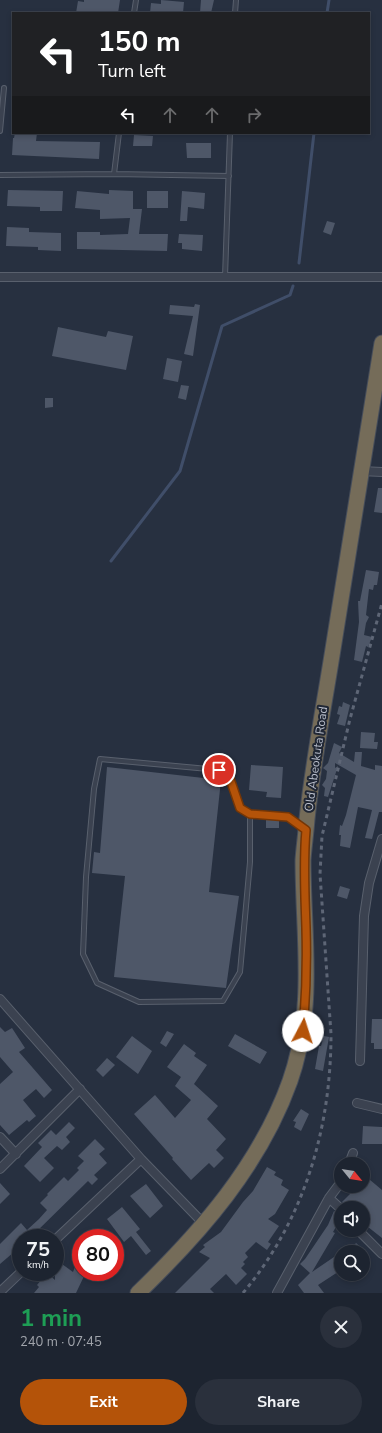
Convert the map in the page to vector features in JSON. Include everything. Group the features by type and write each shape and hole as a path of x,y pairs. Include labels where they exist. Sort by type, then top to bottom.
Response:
{"highway":[{"name":"Old Abeokuta Road","path":"138,1293 175,1257 204,1224 239,1179 274,1119 296,1062 303,1031 306,1004 306,929 303,859 311,783 382,344"}],"street":[{"path":"0,277 382,277"},
{"path":"361,471 382,472"},
{"path":"360,1061 364,916 369,883 382,839"},
{"path":"0,999 141,1159 204,1224"},
{"path":"0,1170 80,1089"},
{"path":"357,1103 382,1109"},
{"path":"0,1137 16,1154"},
{"path":"352,1157 353,1153"},
{"path":"64,1232 141,1159"},
{"path":"277,1293 334,1191"},
{"path":"329,1198 334,1202"},
{"path":"365,1237 382,1254"},
{"path":"0,1292 12,1281"}],"lane":[{"path":"134,12 136,0"},
{"path":"235,12 236,0"},
{"path":"0,131 4,88"},
{"path":"114,174 119,134"},
{"path":"225,278 230,134"},
{"path":"0,175 114,174 228,176"},
{"path":"250,814 250,862 240,972 223,1001 139,1002 97,983 83,954 87,863 94,789 100,759 219,770 229,776 240,808 250,814 288,817 306,830"}],"building":[{"path":"84,0 120,0 118,12 76,12 78,1 84,2"},
{"path":"161,0 184,2 183,12 150,12 151,3 161,4"},
{"path":"201,0 214,0 211,12 200,12"},
{"path":"15,134 37,134 36,141 100,142 99,159 12,155"},
{"path":"134,135 153,136 152,146 133,146"},
{"path":"186,143 211,143 211,158 187,158"},
{"path":"8,190 63,191 62,211 40,211 40,207 7,206"},
{"path":"109,190 133,191 133,209 142,209 139,234 168,234 167,251 77,249 77,232 100,232 100,235 128,234 130,218 100,219 100,210 75,208 77,191 109,194"},
{"path":"147,191 168,191 168,208 147,208"},
{"path":"182,191 205,193 204,209 188,207 187,221 180,221"},
{"path":"327,221 335,223 331,235 323,232"},
{"path":"7,227 29,228 29,232 61,233 61,251 38,250 38,247 6,246"},
{"path":"179,234 203,235 202,251 182,249 182,243 178,243"},
{"path":"195,304 200,305 193,356 184,354 193,316 169,314 170,305 194,307"},
{"path":"58,327 106,337 108,331 133,336 126,370 52,356"},
{"path":"167,358 182,361 178,382 163,379"},
{"path":"181,385 189,386 186,400 178,398"},
{"path":"45,398 53,398 53,407 45,408"},
{"path":"378,488 382,488 382,513 374,512"},
{"path":"366,570 379,572 377,585 374,585 373,590 369,589 366,615 369,617 366,623 364,635 372,637 368,647 366,646 362,662 354,660 359,622 358,601 360,601"},
{"path":"343,702 350,705 345,726 337,724 340,715 337,714 339,706 342,707"},
{"path":"361,732 375,733 374,742 378,742 377,749 360,748"},
{"path":"334,743 342,747 339,753 354,762 355,752 362,752 361,766 375,770 375,765 382,766 382,812 379,812 372,839 365,838 372,810 358,807 350,848 340,846 341,835 339,835 340,825 342,826 346,815 356,775 335,763 335,768 338,766 328,797 324,796 325,788 322,785 326,779 327,771 323,768 328,763"},
{"path":"251,765 283,767 281,798 266,797 267,792 249,790"},
{"path":"107,767 221,780 209,892 239,896 226,988 114,977 125,876 92,873 94,852 100,853"},
{"path":"266,819 279,820 279,828 266,828"},
{"path":"340,886 350,889 347,899 337,896"},
{"path":"372,1019 382,1019 382,1049 374,1049 374,1043 371,1043"},
{"path":"0,1027 5,1032 12,1028 25,1048 19,1052 52,1090 44,1098 36,1089 23,1100 36,1116 29,1122 27,1120 9,1135 0,1125 0,1084 13,1072 0,1057"},
{"path":"167,1031 174,1034 166,1047 160,1043"},
{"path":"235,1034 267,1052 260,1064 228,1046"},
{"path":"132,1036 152,1051 138,1074 116,1057"},
{"path":"324,1036 329,1037 323,1071 315,1069 319,1046 321,1046"},
{"path":"184,1044 196,1053 194,1056 207,1065 194,1084 218,1106 207,1119 226,1139 216,1150 224,1158 214,1168 209,1163 191,1180 134,1114 155,1095 175,1118 191,1100 175,1086 181,1077 167,1067"},
{"path":"107,1058 115,1065 103,1077 96,1070"},
{"path":"301,1109 309,1114 301,1131 294,1127 296,1122 293,1121"},
{"path":"69,1122 75,1128 66,1137 70,1142 62,1150 57,1146 44,1158 54,1168 40,1182 24,1166 42,1147 38,1143 51,1130 56,1135"},
{"path":"363,1126 382,1127 382,1144 362,1144"},
{"path":"95,1139 105,1149 99,1154 107,1163 94,1175 98,1179 92,1185 88,1181 39,1229 28,1229 47,1210 40,1203 48,1195 47,1194 64,1177 68,1181 79,1170 77,1168 84,1161 78,1156"},
{"path":"267,1167 276,1172 274,1175 283,1180 281,1185 289,1190 275,1214 268,1219 279,1226 268,1242 271,1244 267,1250 256,1242 245,1253 248,1257 243,1262 245,1264 241,1268 247,1274 236,1285 226,1274 210,1289 214,1293 175,1293 210,1258 199,1252 205,1247 203,1245 221,1232 253,1191"},
{"path":"370,1180 382,1190 382,1238 370,1229 370,1201 343,1201 351,1193 370,1193"},
{"path":"0,1183 10,1194 0,1204"},
{"path":"146,1184 163,1206 150,1218 130,1196"},
{"path":"122,1207 140,1229 136,1232 151,1251 146,1255 131,1236 124,1242 124,1229 114,1229 107,1219"},
{"path":"334,1211 334,1235 312,1272 334,1257 334,1275 318,1285 324,1293 304,1293 298,1285 310,1273 300,1264 328,1225"},
{"path":"21,1223 26,1229 15,1229"},
{"path":"12,1232 12,1254 0,1264 0,1244"},
{"path":"64,1266 72,1271 72,1281 82,1281 76,1293 34,1293 39,1287 37,1285 40,1281 64,1281"}],"waterway":[{"path":"327,12 329,0"},
{"path":"299,263 314,134"},
{"path":"111,561 180,471 222,326 290,295 293,286"}],"railway":[{"path":"243,1293 264,1265 298,1204 310,1172 326,1104 330,1069 331,1034 320,874 322,836 350,719 382,603"}],"route":[{"path":"219,770 229,776 240,808 250,814 288,817 306,830 303,859 306,929 306,1004 303,1031"}]}
